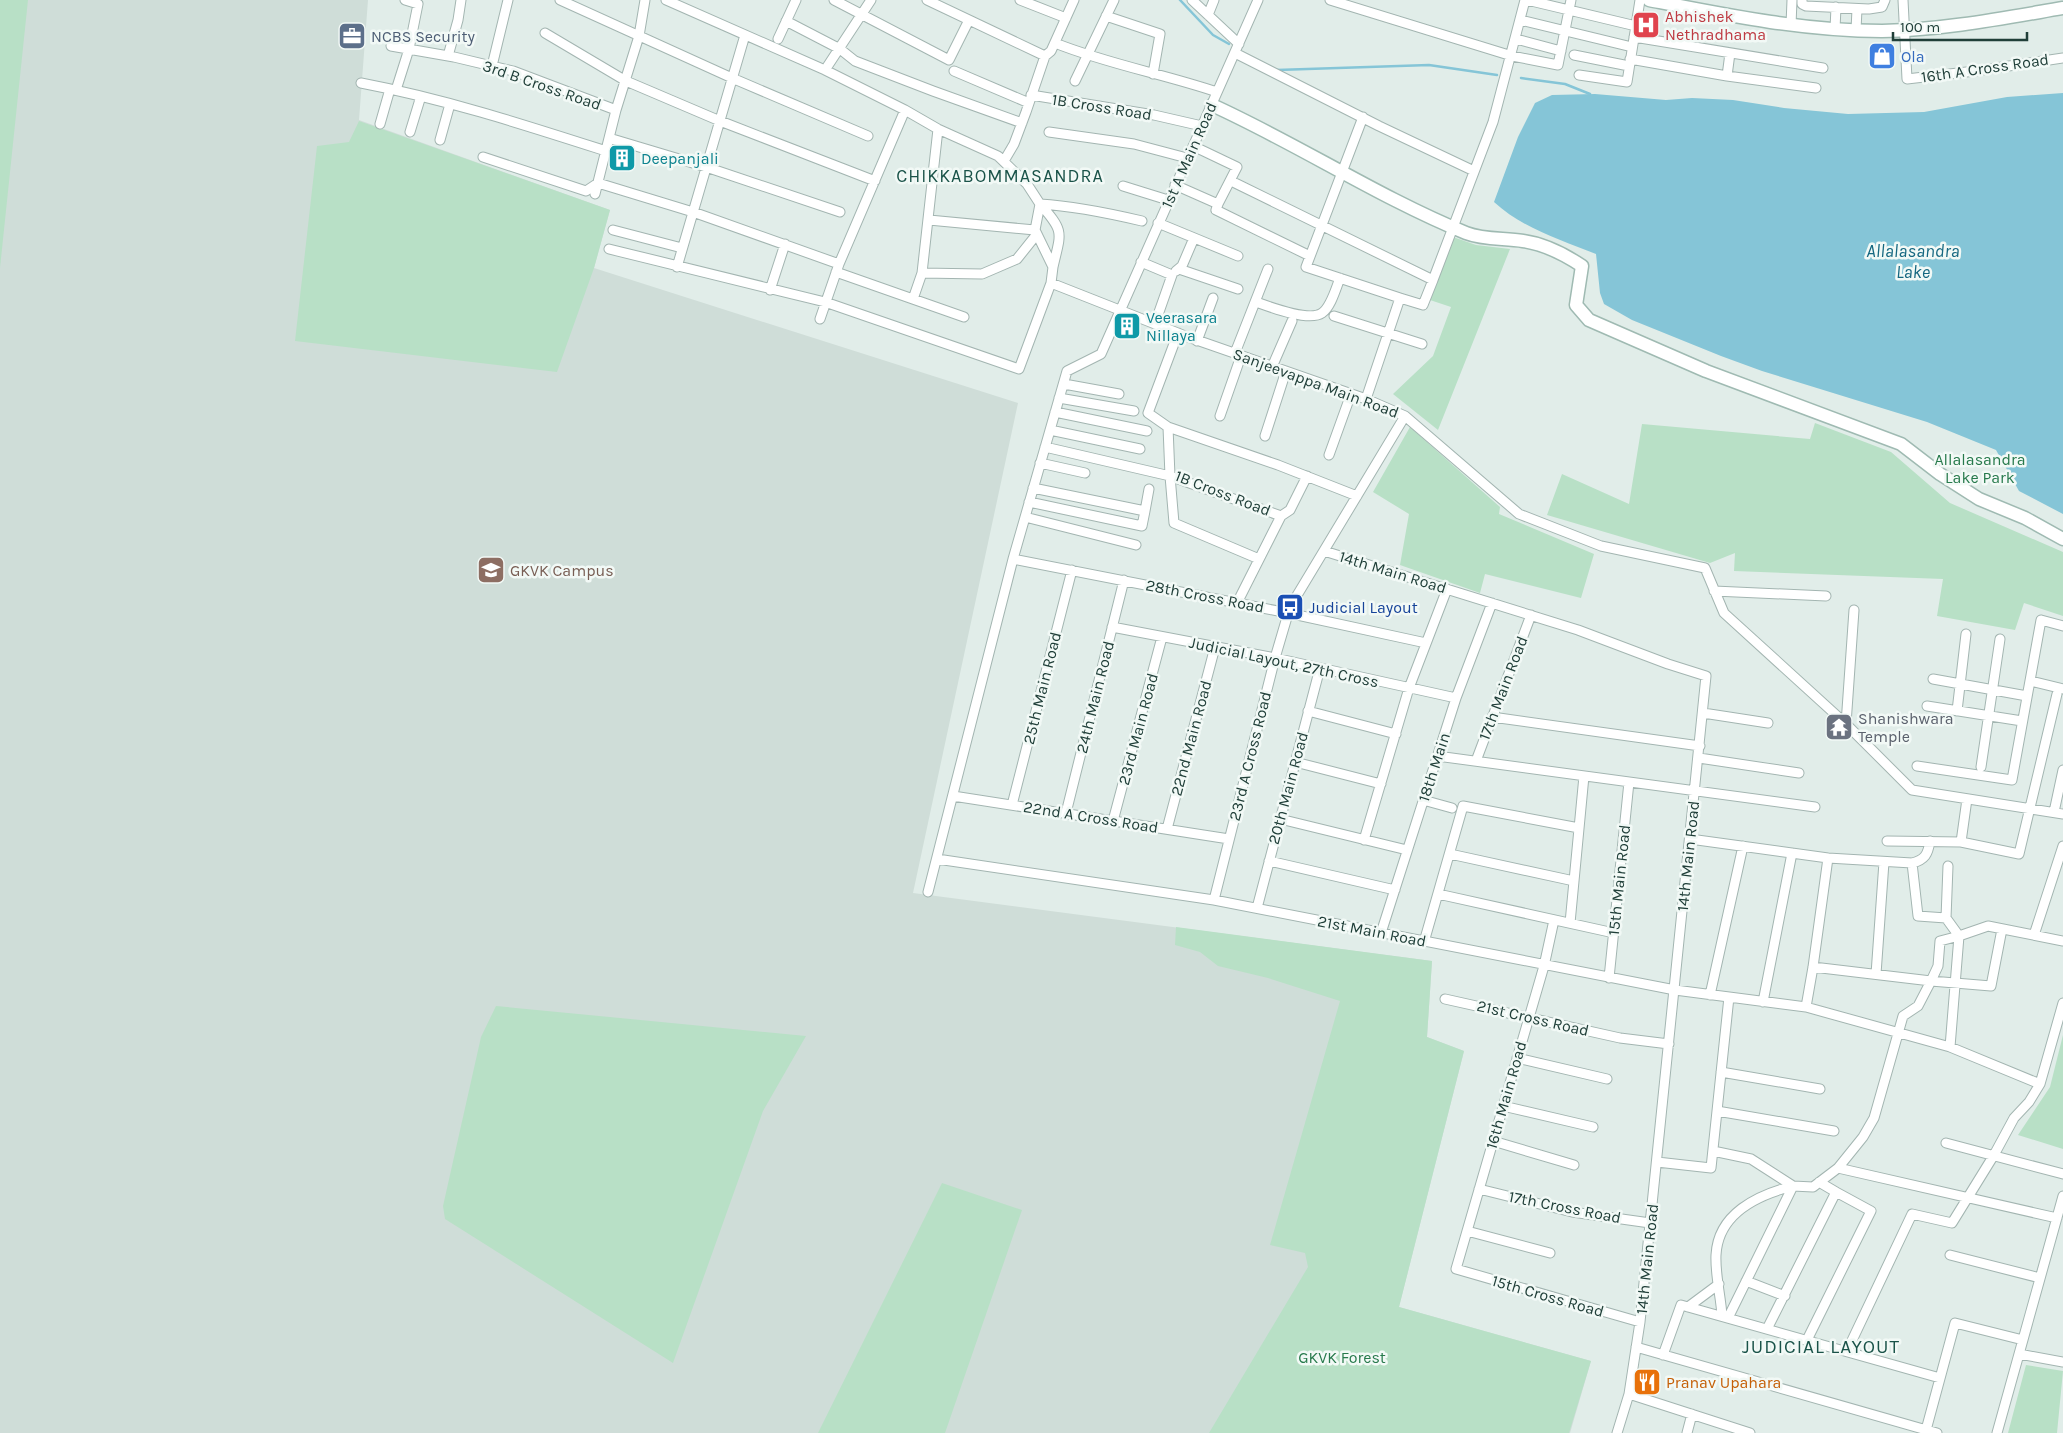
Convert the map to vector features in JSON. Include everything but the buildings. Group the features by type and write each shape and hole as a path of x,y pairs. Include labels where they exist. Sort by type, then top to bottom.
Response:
{"street":[{"path":"380,124 409,49 418,4 405,0"},
{"path":"448,56 458,20 461,0"},
{"path":"492,66 508,0"},
{"path":"560,0 732,78 868,136"},
{"path":"596,194 616,110 639,36 645,0"},
{"path":"609,249 825,302 1019,369 1051,283 1060,231 1026,184 998,156 938,129 905,110 825,70 666,0"},
{"path":"834,0 949,60 968,20"},
{"path":"825,70 871,0"},
{"path":"1020,0 1066,18"},
{"path":"1004,161 1014,144 1045,56 1051,51 1074,0"},
{"path":"1075,81 1114,0"},
{"path":"1192,0 1237,48 1362,117 1474,171"},
{"path":"1208,15 1214,0"},
{"name":"1st A Main Road","path":"928,892 1013,559 1068,370 1101,354 1258,0"},
{"path":"1330,0 1512,56 1558,65 1571,0"},
{"path":"1362,117 1306,267 1423,306 1494,122 1526,0 1636,26"},
{"path":"1579,74 1626,82 1640,0"},
{"path":"1649,0 1790,25 1856,30 1905,30 2005,18 2063,8"},
{"path":"1790,25 1792,0"},
{"path":"1802,0 1802,4 1806,6 1857,9 1877,9 1882,7 1884,0"},
{"path":"1903,0 1905,30"},
{"path":"778,39 792,1"},
{"path":"932,1 1045,56"},
{"path":"1835,29 1836,7"},
{"path":"1856,30 1857,9"},
{"path":"1106,16 1160,34 1153,74"},
{"path":"1520,20 1632,47"},
{"path":"786,21 840,49 855,61 933,92 1022,123"},
{"name":"16th A Cross Road","path":"1905,30 1907,79 1975,72 2063,58"},
{"path":"545,33 626,81 720,121 875,181"},
{"path":"677,267 745,35"},
{"path":"1634,37 1823,68"},
{"path":"1516,39 1561,51"},
{"path":"1055,43 1217,92"},
{"name":"3rd B Cross Road","path":"391,46 448,56 513,71 616,110"},
{"path":"1727,76 1730,53"},
{"path":"1574,56 1816,88"},
{"name":"1B Cross Road","path":"954,71 1030,99 1154,115 1202,126"},
{"path":"361,83 393,89 498,116 606,151"},
{"path":"410,132 421,96"},
{"path":"440,140 450,104"},
{"path":"1212,105 1259,126 1341,172 1452,227 1469,234 1524,241 1563,254 1582,266 1576,305 1589,320 1706,371 1901,444 1940,474 1978,499 2026,518 2063,539"},
{"path":"820,318 837,268 905,110"},
{"path":"914,299 922,273 938,129"},
{"path":"1049,132 1134,144 1188,158"},
{"path":"609,138 706,167 840,212"},
{"path":"1193,146 1237,167 1216,210 1310,256"},
{"path":"483,157 586,191 598,183"},
{"path":"1231,180 1433,280"},
{"path":"598,183 693,212 785,244 837,268 964,317"},
{"path":"1175,185 1218,204"},
{"path":"1123,186 1168,200"},
{"path":"1040,204 1061,205 1142,221"},
{"path":"922,273 982,274 1017,259 1036,232 1040,204"},
{"path":"929,220 1036,232"},
{"path":"1158,223 1238,256"},
{"path":"614,230 682,248"},
{"path":"1036,232 1053,267"},
{"path":"1159,312 1176,272 1182,266 1194,238"},
{"path":"770,290 785,244"},
{"path":"1141,262 1238,289"},
{"path":"1220,416 1238,355 1268,269"},
{"path":"1256,302 1276,310 1291,313 1313,316 1321,314 1327,309 1340,278"},
{"name":"Sanjeevappa Main Road","path":"1051,283 1197,341 1366,399 1405,416 1519,514 1601,546 1705,568 1724,613 1846,724 1912,790 2029,810 2059,813"},
{"path":"1197,341 1213,298"},
{"path":"1366,399 1400,298"},
{"path":"1334,316 1422,344"},
{"path":"1272,367 1292,321"},
{"path":"1178,333 1148,413 1168,427 1307,476 1357,496"},
{"path":"1266,436 1286,371"},
{"path":"1064,384 1119,394"},
{"path":"1329,456 1351,394"},
{"path":"1060,398 1134,411"},
{"path":"1055,412 1147,431"},
{"name":"23rd A Cross Road","path":"1214,900 1275,658 1290,607 1405,416"},
{"name":"1B Cross Road","path":"1168,427 1170,476 1281,516"},
{"path":"1050,430 1140,449"},
{"path":"1045,447 1170,476 1174,523 1259,559"},
{"path":"1040,463 1086,473"},
{"path":"1237,603 1281,516 1290,510 1307,476"},
{"path":"1033,488 1145,511"},
{"path":"1029,502 1142,526 1149,489"},
{"path":"1025,517 1136,545"},
{"name":"14th Main Road","path":"1324,551 1578,630 1668,664 1706,676 1640,1322 1629,1394 1617,1433"},
{"name":"28th Cross Road","path":"1013,559 1288,613 1426,643"},
{"name":"25th Main Road","path":"1012,805 1072,570"},
{"name":"24th Main Road","path":"1066,813 1124,580"},
{"path":"1364,840 1409,688 1447,589"},
{"path":"1714,591 1826,596"},
{"name":"18th Main","path":"1380,933 1456,698 1492,603"},
{"path":"1846,724 1854,610"},
{"name":"17th Main Road","path":"1476,761 1531,615"},
{"path":"1917,766 2012,780 2041,620 2063,626"},
{"name":"Judicial Layout, 27th Cross","path":"1112,627 1275,658 1456,698"},
{"path":"1958,711 1966,634"},
{"name":"23rd Main Road","path":"1113,821 1162,637"},
{"path":"1981,767 1987,716 2000,639"},
{"name":"22nd Main Road","path":"1167,829 1215,647"},
{"name":"20th Main Road","path":"1257,908 1320,668"},
{"path":"1933,679 2027,696"},
{"path":"1887,841 1961,842 2019,854 2060,692 2031,681"},
{"path":"1926,706 2022,721"},
{"path":"1308,711 1396,734"},
{"path":"1703,714 1768,723"},
{"path":"1492,717 1700,746"},
{"path":"1437,756 1815,807"},
{"path":"1699,758 1799,773"},
{"path":"1295,762 1381,784"},
{"path":"2059,813 2063,770"},
{"path":"1570,923 1584,776"},
{"name":"15th Main Road","path":"1609,978 1629,782"},
{"name":"22nd A Cross Road","path":"953,796 1230,839"},
{"path":"1961,842 1967,799"},
{"path":"1423,800 1452,808"},
{"path":"1424,942 1463,806 1579,828"},
{"path":"1280,820 1407,850"},
{"path":"1690,838 1828,858 1912,863 1920,861 1926,856 1930,841"},
{"path":"1710,995 1743,846"},
{"path":"2034,935 2063,846"},
{"path":"1763,1002 1792,853"},
{"path":"1450,854 1574,881"},
{"path":"1806,1007 1814,967 1828,858"},
{"name":"21st Main Road","path":"937,859 1214,900 1544,966 1675,990 1806,1007 1950,1047 2040,1084"},
{"path":"1269,861 1394,890"},
{"path":"1876,974 1884,862"},
{"path":"1912,863 1918,916 1946,918"},
{"path":"1948,866 1946,918 1959,936 1950,1047"},
{"path":"1438,894 1614,933"},
{"name":"16th Main Road","path":"1456,1269 1544,966 1554,920"},
{"path":"1725,1317 1716,1256 1719,1235 1728,1220 1771,1192 1793,1186 1813,1186 1819,1182 1838,1168 1863,1137 1874,1118 1903,1016 1918,1006 1938,966 1940,941 1988,926 2063,941"},
{"path":"1814,967 1991,986 2002,929"},
{"path":"1657,1162 1711,1168 1729,997"},
{"name":"21st Cross Road","path":"1445,999 1620,1038 1669,1044"},
{"path":"1847,1351 1912,1214 1952,1223 1994,1155 2014,1118 2040,1084 2063,1003"},
{"path":"1517,1058 1607,1079"},
{"path":"1721,1072 1820,1089"},
{"path":"1503,1106 1592,1127"},
{"path":"1717,1111 1834,1131"},
{"path":"1493,1142 1574,1165"},
{"path":"1946,1143 2063,1174"},
{"path":"1712,1151 1751,1159 1793,1186"},
{"path":"1838,1168 2057,1218"},
{"path":"1807,1340 1871,1210 1819,1182"},
{"path":"1725,1317 1746,1281 1793,1186"},
{"name":"17th Cross Road","path":"1479,1189 1572,1212 1650,1223"},
{"path":"1767,1329 1836,1192"},
{"path":"1997,1433 2063,1196"},
{"path":"1467,1231 1550,1253"},
{"path":"1950,1255 2040,1278"},
{"name":"15th Cross Road","path":"1456,1269 1640,1322"},
{"path":"1746,1281 1785,1296"},
{"path":"1688,1307 1719,1284"},
{"path":"1663,1355 1681,1305 1940,1378"},
{"path":"1926,1430 1955,1323 2023,1340"},
{"path":"1636,1347 1937,1433"},
{"path":"2019,1354 2063,1362"},
{"path":"1629,1394 1738,1431 1750,1433"},
{"path":"1687,1433 1692,1414"}],"shaded area":[{"name":"GKVK Campus","path":"0,0 368,0 359,120 610,210 594,268 1018,403 913,893 1432,961 1427,1037 1464,1051 1399,1307 1591,1361 1570,1433 0,1433"}],"green space":[{"path":"0,0 28,0 0,268"},
{"path":"359,121 610,210 594,268 557,372 295,341 317,146 349,142"},
{"path":"1453,237 1476,245 1510,249 1438,430 1393,394 1433,356 1451,307 1430,300"},
{"path":"1815,423 1891,452 1950,503 2063,552 2063,616 2024,603 2015,630 1937,616 1943,579 1734,571 1735,553 1710,563 1547,515 1562,474 1629,504 1642,424 1810,439"},
{"path":"1410,427 1500,507 1499,514 1594,554 1581,598 1485,574 1480,593 1400,565 1409,514 1373,492"},
{"name":"GKVK Forest","path":"1176,927 1432,961 1427,1037 1464,1051 1399,1307 1591,1361 1569,1433 1209,1433 1308,1267 1305,1253 1270,1245 1340,1001 1268,978 1218,966 1200,952 1175,945"},
{"path":"496,1006 806,1036 763,1111 673,1363 445,1219 443,1206 481,1037"},
{"path":"2063,1035 2063,1149 2018,1135 2050,1087"},
{"path":"942,1183 1022,1210 945,1433 818,1433"},
{"path":"2026,1365 2063,1371 2057,1433 2008,1433"}],"water":[{"name":"Allalasandra Lake","path":"2063,93 2063,514 2019,491 1996,450 1927,422 1762,371 1632,320 1604,304 1600,293 1596,254 1529,226 1494,202 1518,137 1535,103 1552,95 1595,94 1666,100 1692,98 1733,100 1784,108 1848,114 1924,112 2007,97"}],"waterway":[{"path":"1180,0 1213,35 1229,44"},
{"path":"1277,70 1429,65 1497,75"},
{"path":"1521,78 1565,84 1590,94"}],"place":[{"name":"Abhishek Nethradhama","path":"1646,25"},
{"name":"NCBS Security","path":"352,36"},
{"name":"Ola","path":"1882,56"},
{"name":"Deepanjali","path":"622,158"},
{"name":"Veerasara Nillaya","path":"1127,326"},
{"name":"GKVK Campus","path":"491,570"},
{"name":"Judicial Layout","path":"1290,607"},
{"name":"Shanishwara Temple","path":"1839,727"},
{"name":"Pranav Upahara","path":"1647,1382"}],"district":[{"name":"CHIKKABOMMASANDRA","path":"1000,176"},
{"name":"JUDICIAL LAYOUT","path":"1821,1347"}],"park label":[{"name":"Allalasandra Lake Park","path":"1980,468"}]}
